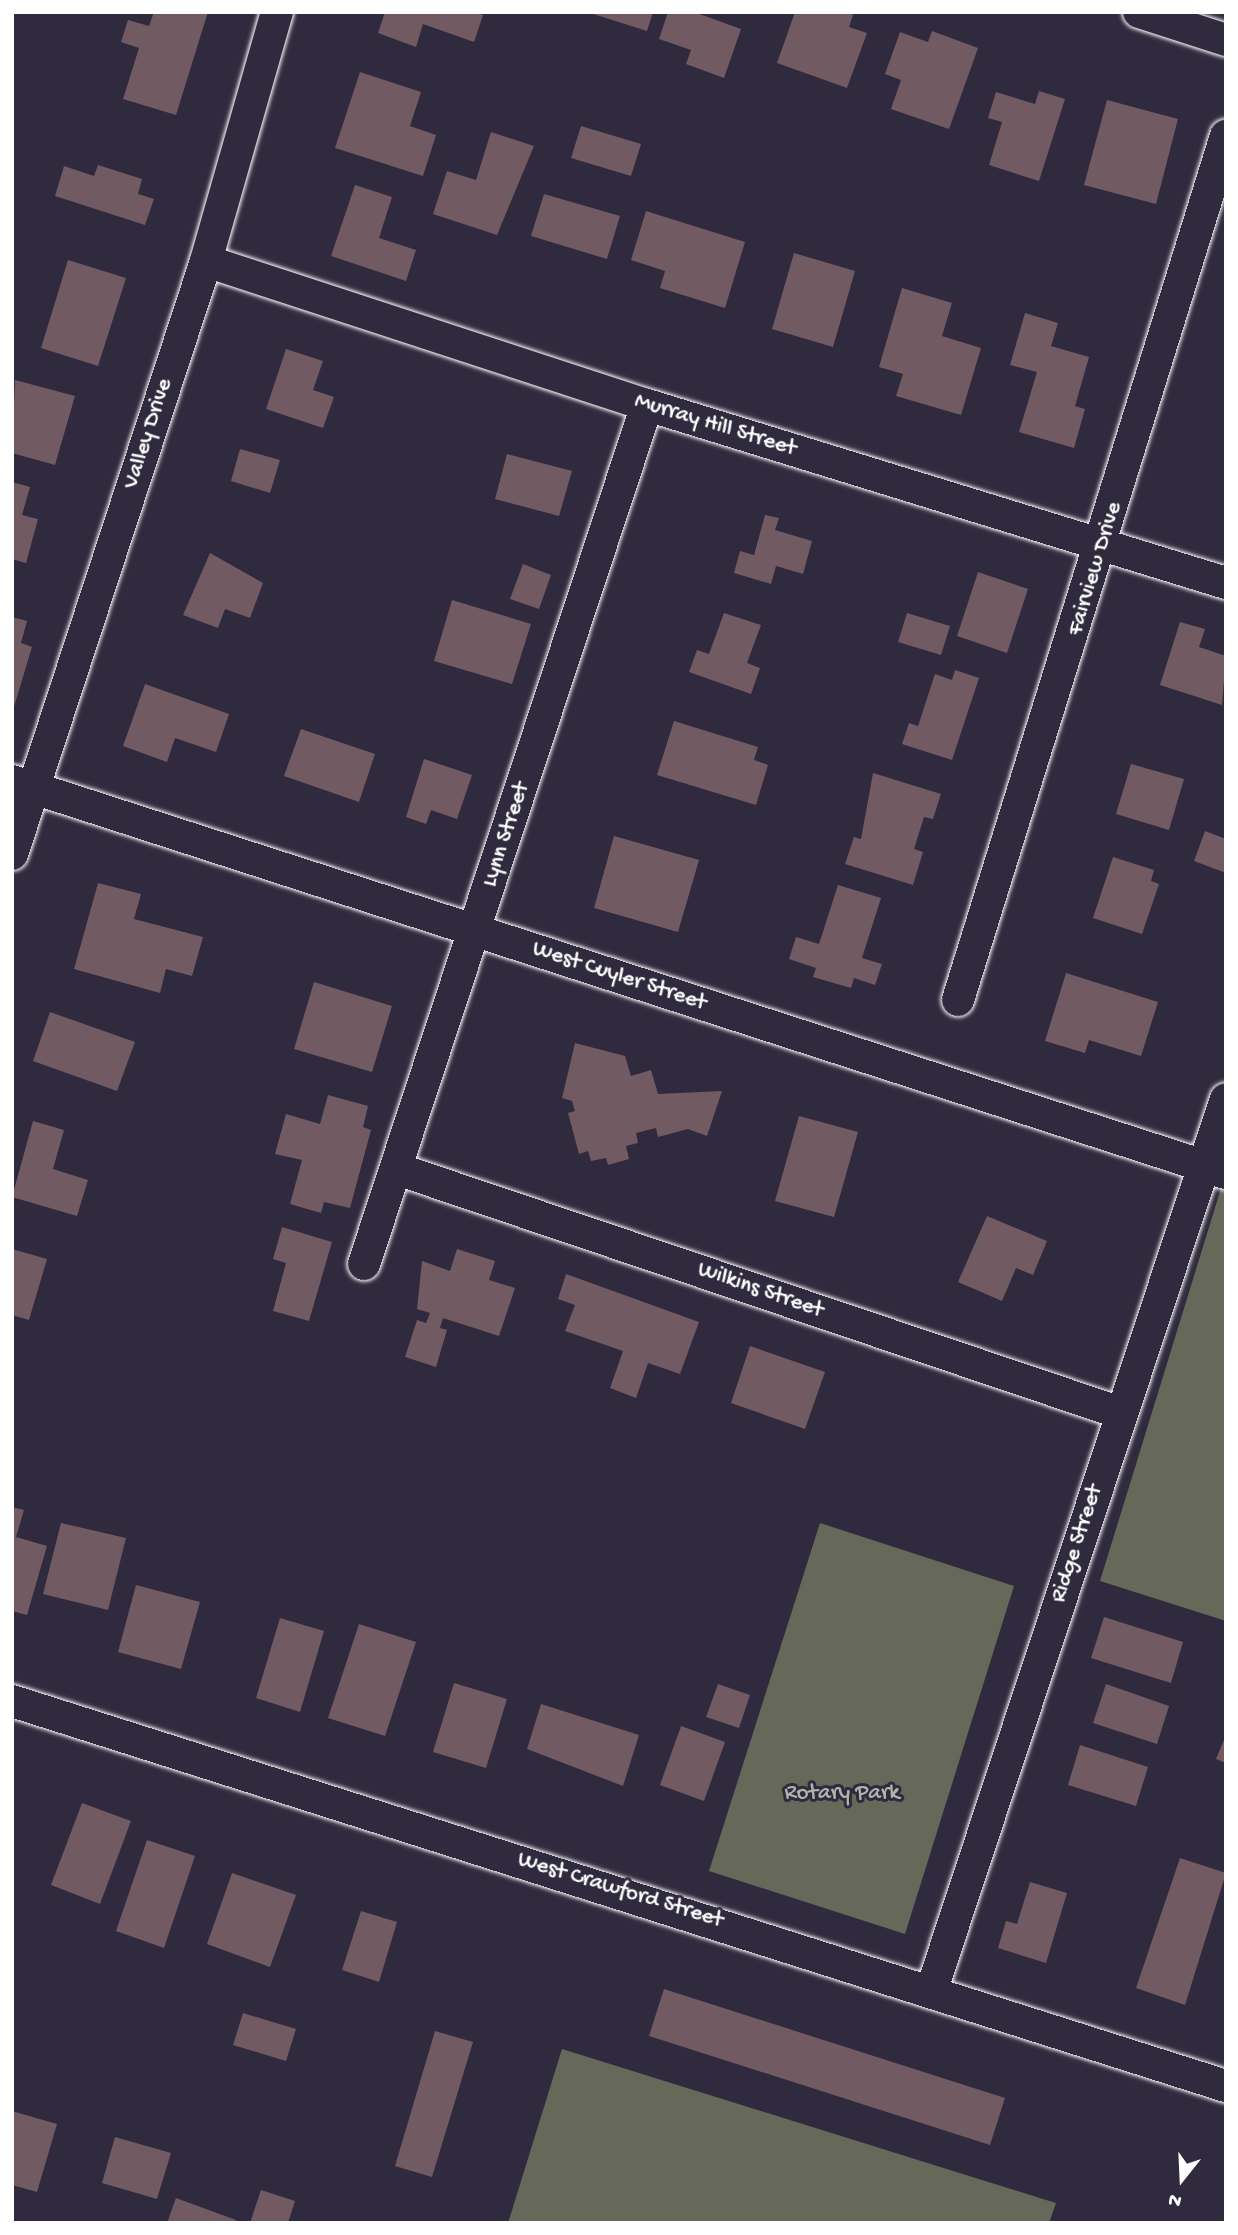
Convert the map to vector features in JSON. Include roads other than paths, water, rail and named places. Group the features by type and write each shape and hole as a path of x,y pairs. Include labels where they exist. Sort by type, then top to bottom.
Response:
{"street":[{"name":"Valley Drive","path":"12,854 22,784 206,261 277,12"},
{"path":"1139,12 1226,40"},
{"name":"Fairview Drive","path":"958,1000 1104,545 1226,136"},
{"name":"Murray Hill Street","path":"206,261 647,405 1226,583"},
{"name":"Lynn Street","path":"364,1264 400,1170 647,405"},
{"name":"West Cuyler Street","path":"22,784 1214,1170"},
{"name":"Ridge Street","path":"932,1989 1121,1413 1214,1170 1226,1099"},
{"name":"Wilkins Street","path":"400,1170 1121,1413"},
{"name":"West Crawford Street","path":"12,1701 932,1989 1226,2086"}],"park label":[{"name":"Rotary Park","path":"842,1794"}]}
